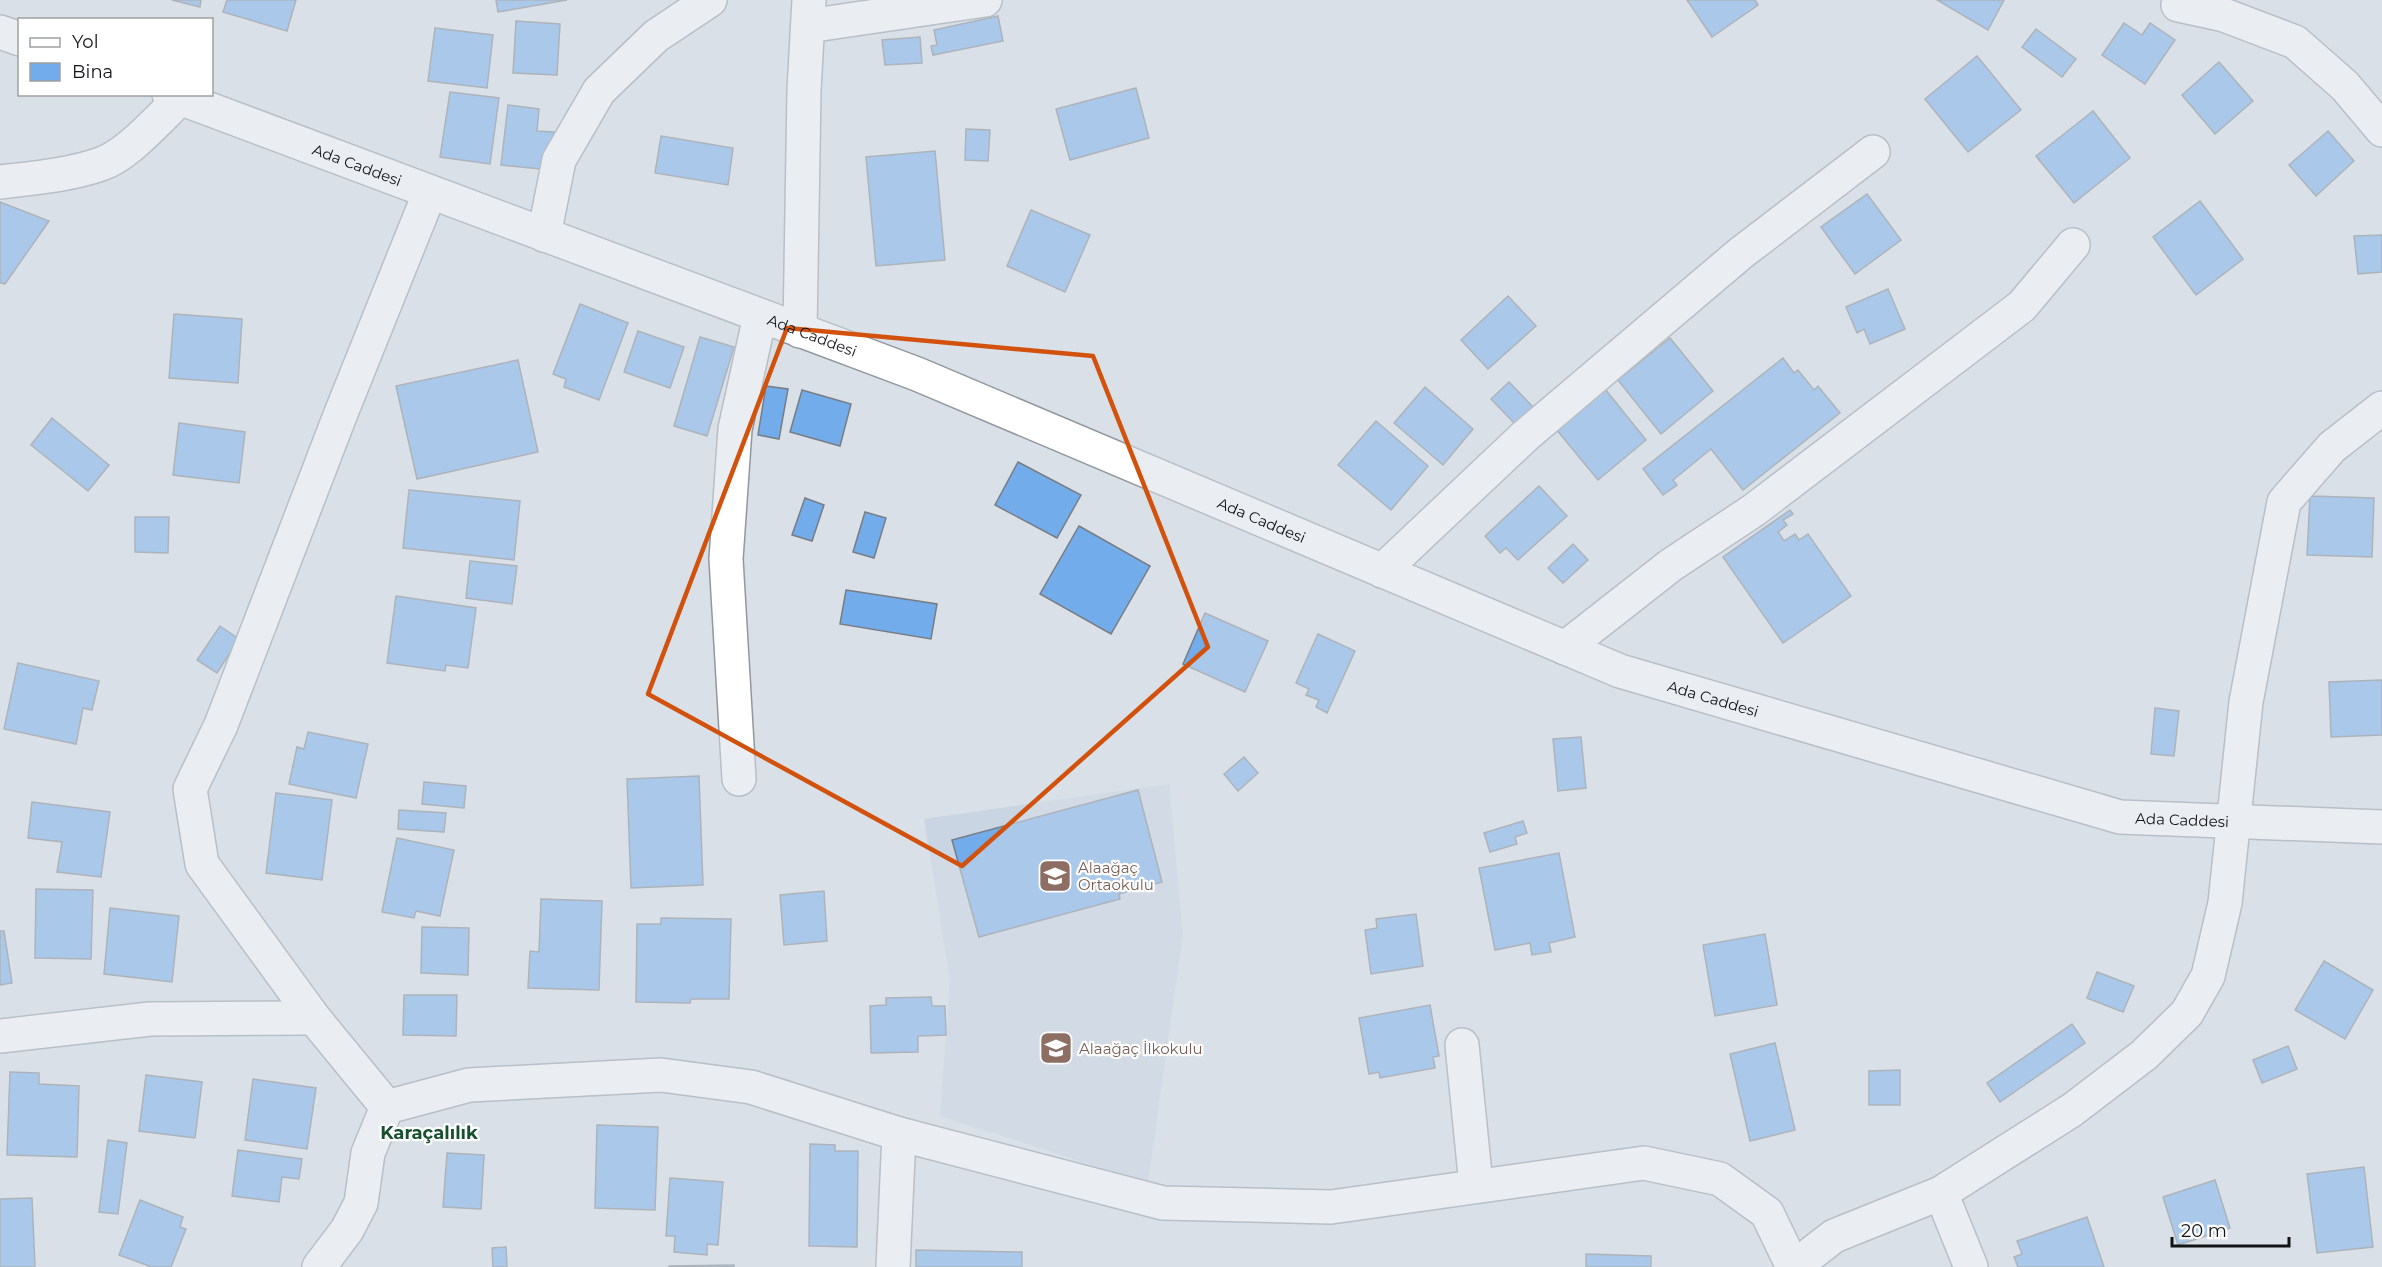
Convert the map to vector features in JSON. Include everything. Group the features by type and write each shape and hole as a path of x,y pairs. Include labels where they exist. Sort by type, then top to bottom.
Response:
{"street":[{"path":"544,235 560,160 599,91 656,36 710,0"},
{"path":"800,331 808,13 985,0"},
{"path":"2178,5 2224,15 2295,42 2345,86 2382,130"},
{"path":"0,32 18,38"},
{"path":"0,182 45,177 103,164 130,145 175,97"},
{"name":"Ada Caddesi","path":"175,97 917,374 1620,671 2120,817 2382,827"},
{"path":"1382,571 1525,436 1740,253 1873,152"},
{"path":"387,1107 314,1018 202,864 190,789 221,725 341,414 430,192"},
{"path":"1565,648 1671,565 1754,510 2022,306 2073,245"},
{"path":"740,779 726,559 735,429 760,316"},
{"path":"387,1107 469,1085 661,1075 751,1087 899,1134 1163,1203 1332,1206 1644,1163 1720,1179 1767,1213 1794,1267 1834,1236 1941,1193 2072,1110 2144,1055 2187,1013 2208,976 2225,903 2246,702 2284,502 2332,447 2382,408"},
{"path":"0,1036 150,1019 314,1018"},
{"path":"1462,1045 1476,1185"},
{"path":"319,1267 347,1230 361,1203 368,1153 387,1107"},
{"path":"893,1267 899,1134"},
{"path":"1941,1193 1971,1267"}],"highlighted area":[{"path":"787,328 1093,356 1208,647 962,866 648,694"}],"shaded area":[{"path":"1169,784 1183,934 1148,1183 940,1116 950,980 924,819"}],"building":[{"path":"172,0 201,0 200,7"},
{"path":"227,0 296,0 287,31 223,12"},
{"path":"496,0 567,0 498,12"},
{"path":"1687,0 1755,0 1758,5 1712,37"},
{"path":"1937,0 2004,0 1988,30"},
{"path":"998,16 1003,41 933,55 931,46 937,45 934,30"},
{"path":"516,21 560,24 557,75 513,73"},
{"path":"2124,23 2142,35 2150,23 2175,40 2145,84 2102,55"},
{"path":"435,28 493,35 487,88 428,81"},
{"path":"2036,29 2076,59 2062,77 2022,47"},
{"path":"920,37 922,63 885,65 882,40"},
{"path":"1977,56 2021,110 1968,152 1925,99"},
{"path":"2219,62 2253,101 2215,134 2182,95"},
{"path":"1136,88 1149,138 1070,160 1056,109"},
{"path":"450,92 499,98 490,164 440,157"},
{"path":"508,105 539,109 537,131 554,132 550,170 501,165"},
{"path":"2093,111 2130,158 2074,203 2036,156"},
{"path":"966,129 990,130 988,161 965,160"},
{"path":"2328,131 2354,161 2316,196 2289,165"},
{"path":"661,136 733,148 728,185 655,173"},
{"path":"935,151 945,260 876,266 866,157"},
{"path":"1867,194 1901,240 1855,274 1821,227"},
{"path":"2200,201 2243,259 2196,295 2153,237"},
{"path":"0,202 49,221 5,284 0,283"},
{"path":"1031,210 1090,235 1065,292 1007,266"},
{"path":"2382,235 2382,272 2358,274 2354,236"},
{"path":"1888,289 1905,329 1870,344 1864,329 1857,333 1846,307"},
{"path":"1508,296 1536,326 1488,369 1461,340"},
{"path":"580,304 628,323 599,400 564,387 566,379 553,374"},
{"path":"174,314 242,319 238,383 169,378"},
{"path":"638,331 684,347 670,388 624,372"},
{"path":"700,337 734,347 707,436 674,426"},
{"path":"1670,338 1713,391 1661,434 1618,380"},
{"path":"1783,358 1794,373 1798,370 1814,390 1818,386 1840,413 1743,490 1711,449 1673,480 1677,485 1663,495 1643,469"},
{"path":"518,360 538,452 417,479 396,386"},
{"path":"1509,382 1534,408 1516,425 1491,399"},
{"path":"766,386 788,389 779,439 758,435"},
{"path":"1425,387 1473,429 1443,465 1394,423"},
{"path":"1605,389 1646,440 1598,480 1556,429"},
{"path":"802,390 851,404 840,446 790,432"},
{"path":"52,418 109,465 88,491 31,445"},
{"path":"1376,421 1428,466 1391,510 1338,465"},
{"path":"179,423 245,432 239,483 173,475"},
{"path":"1018,462 1081,495 1057,538 995,505"},
{"path":"1539,486 1567,516 1518,560 1506,548 1500,553 1485,536"},
{"path":"409,490 520,501 514,560 403,548"},
{"path":"2310,496 2374,498 2372,557 2307,555"},
{"path":"805,498 824,505 812,541 792,535"},
{"path":"1790,510 1793,514 1783,520 1787,525 1778,532 1784,541 1795,534 1799,540 1808,534 1851,596 1783,643 1723,557"},
{"path":"865,512 886,518 874,558 853,552"},
{"path":"135,517 169,517 168,553 135,552"},
{"path":"1079,526 1150,566 1111,634 1040,594"},
{"path":"1573,544 1588,560 1563,583 1548,568"},
{"path":"470,561 517,566 512,604 466,598"},
{"path":"846,590 937,604 931,639 840,624"},
{"path":"396,596 476,608 468,668 446,665 445,671 387,663"},
{"path":"1205,613 1268,641 1245,692 1183,664"},
{"path":"220,626 239,639 217,673 197,660"},
{"path":"1318,634 1355,651 1327,713 1316,707 1319,700 1306,695 1309,689 1296,683"},
{"path":"18,663 99,681 92,710 83,708 76,744 4,729"},
{"path":"2382,680 2382,735 2331,737 2329,682"},
{"path":"2155,708 2179,711 2174,756 2151,754"},
{"path":"308,732 368,744 356,798 289,784 297,747 304,749"},
{"path":"1581,737 1586,788 1558,791 1553,739"},
{"path":"1244,757 1258,773 1238,791 1224,774"},
{"path":"699,776 703,885 631,888 627,779"},
{"path":"424,782 466,786 464,808 422,804"},
{"path":"1138,790 1162,882 1119,894 1120,899 979,937 952,840"},
{"path":"276,793 332,800 322,880 266,873"},
{"path":"32,802 110,812 101,877 57,872 62,842 28,838"},
{"path":"399,810 446,813 444,832 398,829"},
{"path":"1523,821 1527,833 1515,837 1517,844 1490,852 1484,833"},
{"path":"397,838 454,850 440,916 416,911 414,918 382,912"},
{"path":"1559,853 1575,937 1549,943 1551,952 1532,955 1530,943 1495,950 1479,868"},
{"path":"36,889 93,890 91,959 35,958"},
{"path":"824,891 827,941 784,945 780,895"},
{"path":"541,899 602,901 599,990 528,988 530,951 539,952"},
{"path":"110,908 179,916 172,982 104,974"},
{"path":"1416,914 1423,966 1371,974 1365,930 1377,928 1376,919"},
{"path":"661,918 731,919 729,999 691,999 690,1003 636,1002 637,924 661,924"},
{"path":"422,927 469,928 468,975 421,973"},
{"path":"0,931 4,931 12,983 0,985"},
{"path":"1765,934 1777,1005 1715,1016 1703,945"},
{"path":"2324,961 2373,990 2345,1039 2295,1010"},
{"path":"2097,972 2134,986 2123,1012 2087,998"},
{"path":"404,995 457,995 456,1036 403,1035"},
{"path":"931,997 932,1006 945,1006 946,1035 918,1036 918,1052 871,1053 870,1006 886,1005 886,998"},
{"path":"1430,1005 1439,1056 1433,1057 1435,1068 1380,1078 1379,1072 1369,1074 1359,1018"},
{"path":"2072,1024 2085,1043 2000,1102 1987,1083"},
{"path":"1775,1043 1795,1130 1750,1141 1730,1054"},
{"path":"2288,1046 2297,1069 2262,1083 2253,1060"},
{"path":"1900,1070 1900,1105 1869,1105 1869,1071"},
{"path":"10,1072 39,1073 39,1084 79,1086 77,1157 7,1155"},
{"path":"146,1075 202,1082 195,1138 139,1131"},
{"path":"253,1079 316,1088 307,1149 245,1140"},
{"path":"597,1125 658,1127 655,1210 595,1208"},
{"path":"108,1140 127,1143 118,1214 99,1212"},
{"path":"810,1144 835,1145 835,1151 858,1151 857,1247 809,1246"},
{"path":"238,1150 302,1159 299,1179 282,1177 279,1202 232,1196"},
{"path":"447,1153 484,1155 481,1209 443,1207"},
{"path":"2364,1167 2373,1247 2317,1253 2307,1174"},
{"path":"670,1178 723,1182 718,1245 707,1244 707,1255 674,1252 675,1236 666,1236"},
{"path":"2215,1180 2230,1228 2178,1245 2163,1197"},
{"path":"32,1198 35,1267 0,1267 0,1199"},
{"path":"140,1200 183,1217 180,1227 186,1229 171,1267 152,1267 119,1255"},
{"path":"2087,1217 2104,1267 2018,1267 2014,1257 2022,1254 2017,1241"},
{"path":"506,1247 507,1267 493,1267 492,1248"},
{"path":"916,1250 1022,1252 1022,1267 916,1267"},
{"path":"1586,1254 1651,1256 1651,1267 1586,1267"},
{"path":"734,1265 734,1267 669,1267 669,1266"}],"place":[{"name":"Alaağaç Ortaokulu","path":"1055,876"},
{"name":"Alaağaç İlkokulu","path":"1056,1048"}],"district":[{"name":"Karaçalılık","path":"429,1133"}]}
